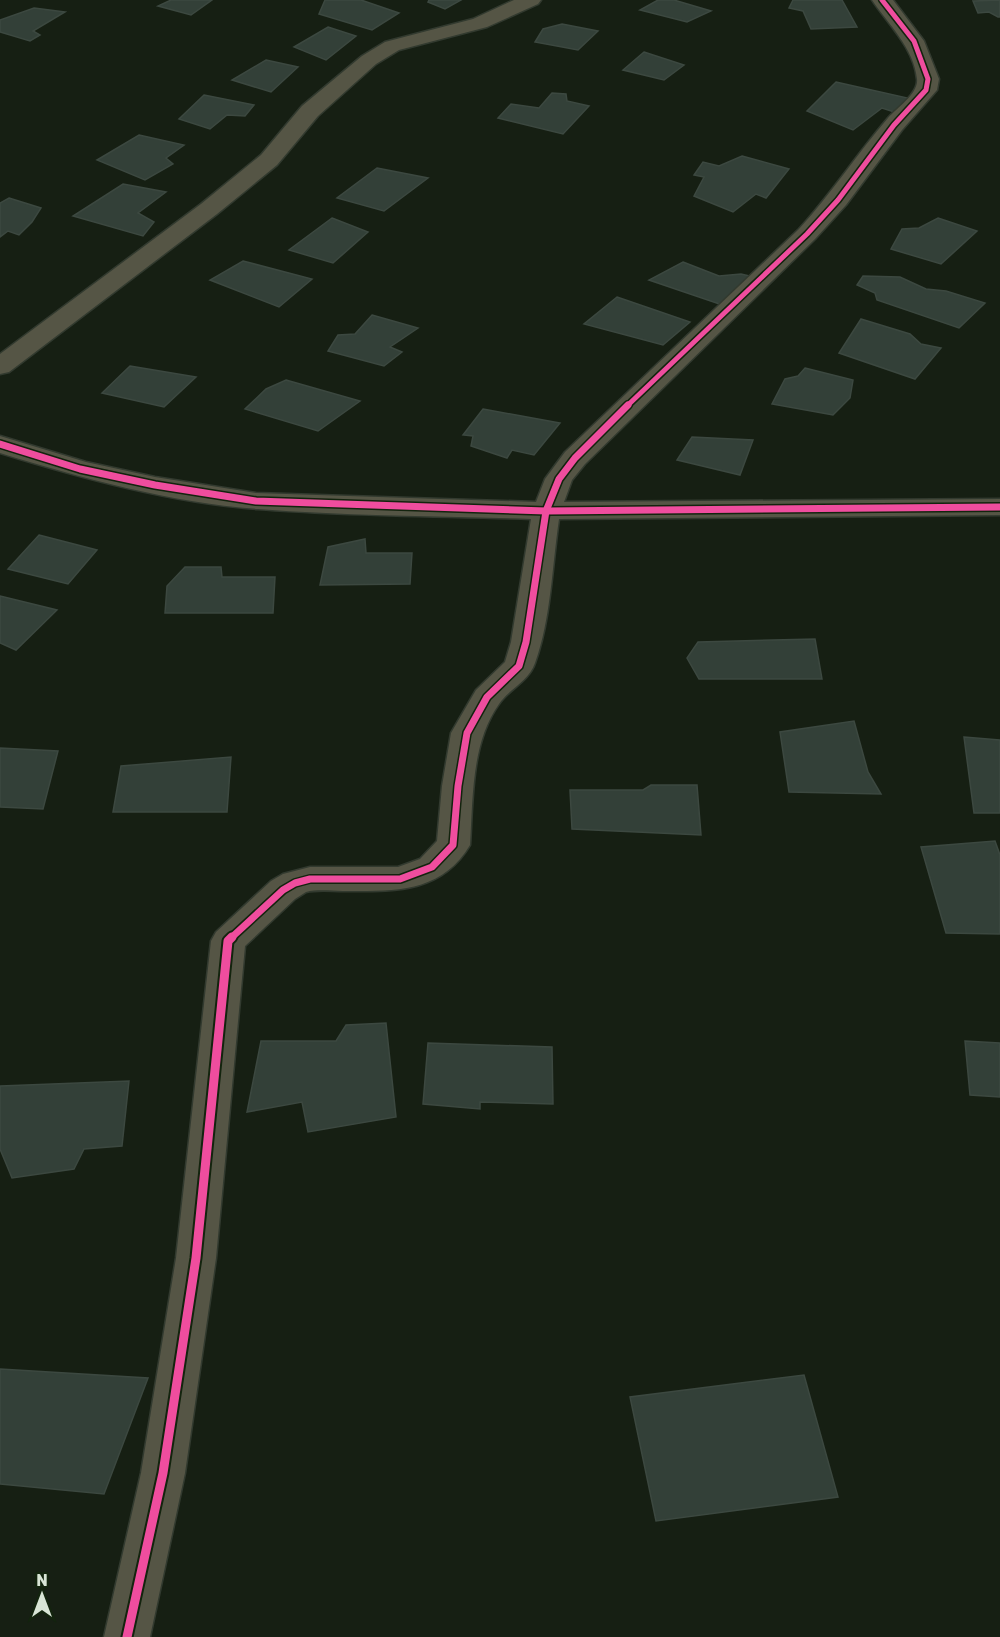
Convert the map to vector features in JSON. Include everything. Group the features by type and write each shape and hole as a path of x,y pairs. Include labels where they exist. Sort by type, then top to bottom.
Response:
{"street":[{"path":"0,366 209,209 268,160 310,111 369,60 392,46 480,23 531,0"},
{"path":"127,1637 163,1473 196,1258 228,940 283,890 295,883 310,879 400,879 432,867 453,844 458,786 467,733 487,697 519,666 524,650 546,511 559,479 575,458 807,234 838,200 894,125 926,90 928,79 914,41 882,0"},
{"path":"0,444 102,473 256,501 546,511 1000,507"}],"building":[{"path":"171,0 212,0 191,15 158,6"},
{"path":"325,0 361,0 399,13 372,30 319,14"},
{"path":"429,0 461,0 445,9 428,2"},
{"path":"658,0 674,0 711,11 687,22 640,10"},
{"path":"793,0 842,0 857,27 811,29 803,11 789,8"},
{"path":"1000,0 1000,17 989,12 978,13 973,1"},
{"path":"34,8 65,12 33,31 40,35 30,41 0,32 0,20"},
{"path":"562,24 598,31 578,50 535,42 543,29"},
{"path":"328,27 356,36 326,60 294,47"},
{"path":"644,52 684,65 664,80 623,70"},
{"path":"266,60 298,67 271,92 232,80"},
{"path":"836,82 912,99 894,112 882,108 853,130 807,111"},
{"path":"552,93 566,94 567,101 589,106 563,134 498,118 511,104 539,108"},
{"path":"204,95 254,105 245,116 227,115 210,129 179,119"},
{"path":"139,135 184,145 166,158 173,164 145,180 97,160"},
{"path":"742,156 789,169 766,198 756,194 733,212 694,196 704,177 694,175 703,162 719,166"},
{"path":"377,168 428,178 384,211 337,198"},
{"path":"123,184 166,192 138,213 154,222 143,236 73,216"},
{"path":"9,198 41,208 32,222 19,235 8,231 0,237 0,203"},
{"path":"332,218 368,232 333,263 289,250"},
{"path":"938,218 977,231 941,264 891,249 902,229 919,228"},
{"path":"243,261 312,279 279,307 210,280"},
{"path":"683,262 719,276 741,274 758,278 728,307 649,280"},
{"path":"863,276 900,277 926,289 946,291 985,303 959,328 877,300 875,293 857,285"},
{"path":"617,297 690,322 663,345 584,324"},
{"path":"372,315 418,328 390,347 402,352 384,366 328,351 338,335 355,334"},
{"path":"861,319 910,334 921,344 941,348 915,379 839,353"},
{"path":"130,366 196,377 164,407 102,393"},
{"path":"805,368 853,380 850,398 833,415 772,404 785,379 798,376"},
{"path":"286,380 360,401 318,431 245,409 266,389"},
{"path":"483,409 560,423 534,455 512,450 507,458 471,446 473,436 463,435"},
{"path":"692,437 753,440 740,475 677,460"},
{"path":"39,535 97,550 68,584 8,569"},
{"path":"365,539 366,553 412,553 410,584 320,585 328,547"},
{"path":"185,567 221,567 222,577 275,577 273,613 165,613 167,586"},
{"path":"0,596 57,610 16,650 0,643"},
{"path":"815,639 822,679 699,679 687,658 698,642"},
{"path":"854,721 868,772 881,794 789,792 780,732"},
{"path":"964,737 1000,740 1000,813 974,813"},
{"path":"0,748 58,751 43,809 0,807"},
{"path":"231,757 227,812 113,812 121,766"},
{"path":"651,785 697,785 701,835 572,829 570,790 643,790"},
{"path":"995,841 1000,855 1000,934 946,933 921,847"},
{"path":"386,1023 396,1117 308,1132 302,1102 247,1112 261,1041 336,1041 346,1025"},
{"path":"965,1041 1000,1043 1000,1097 970,1095"},
{"path":"428,1043 552,1047 553,1104 480,1102 480,1109 423,1104"},
{"path":"129,1081 122,1146 84,1149 74,1169 12,1178 0,1149 0,1086"},
{"path":"0,1369 148,1378 104,1494 0,1484"},
{"path":"804,1375 838,1497 656,1521 630,1397"}],"cycle path":[{"path":"127,1637 163,1473 196,1258 228,941 283,890 295,883 310,879 400,879 432,867 453,845 458,786 467,733 487,697 519,666 526,642 546,511 559,479 575,458 636,397 701,338 807,234 838,200 894,125 926,90 928,79 914,41 882,0"},
{"path":"0,444 80,469 155,485 256,501 546,511 1000,507"}]}
